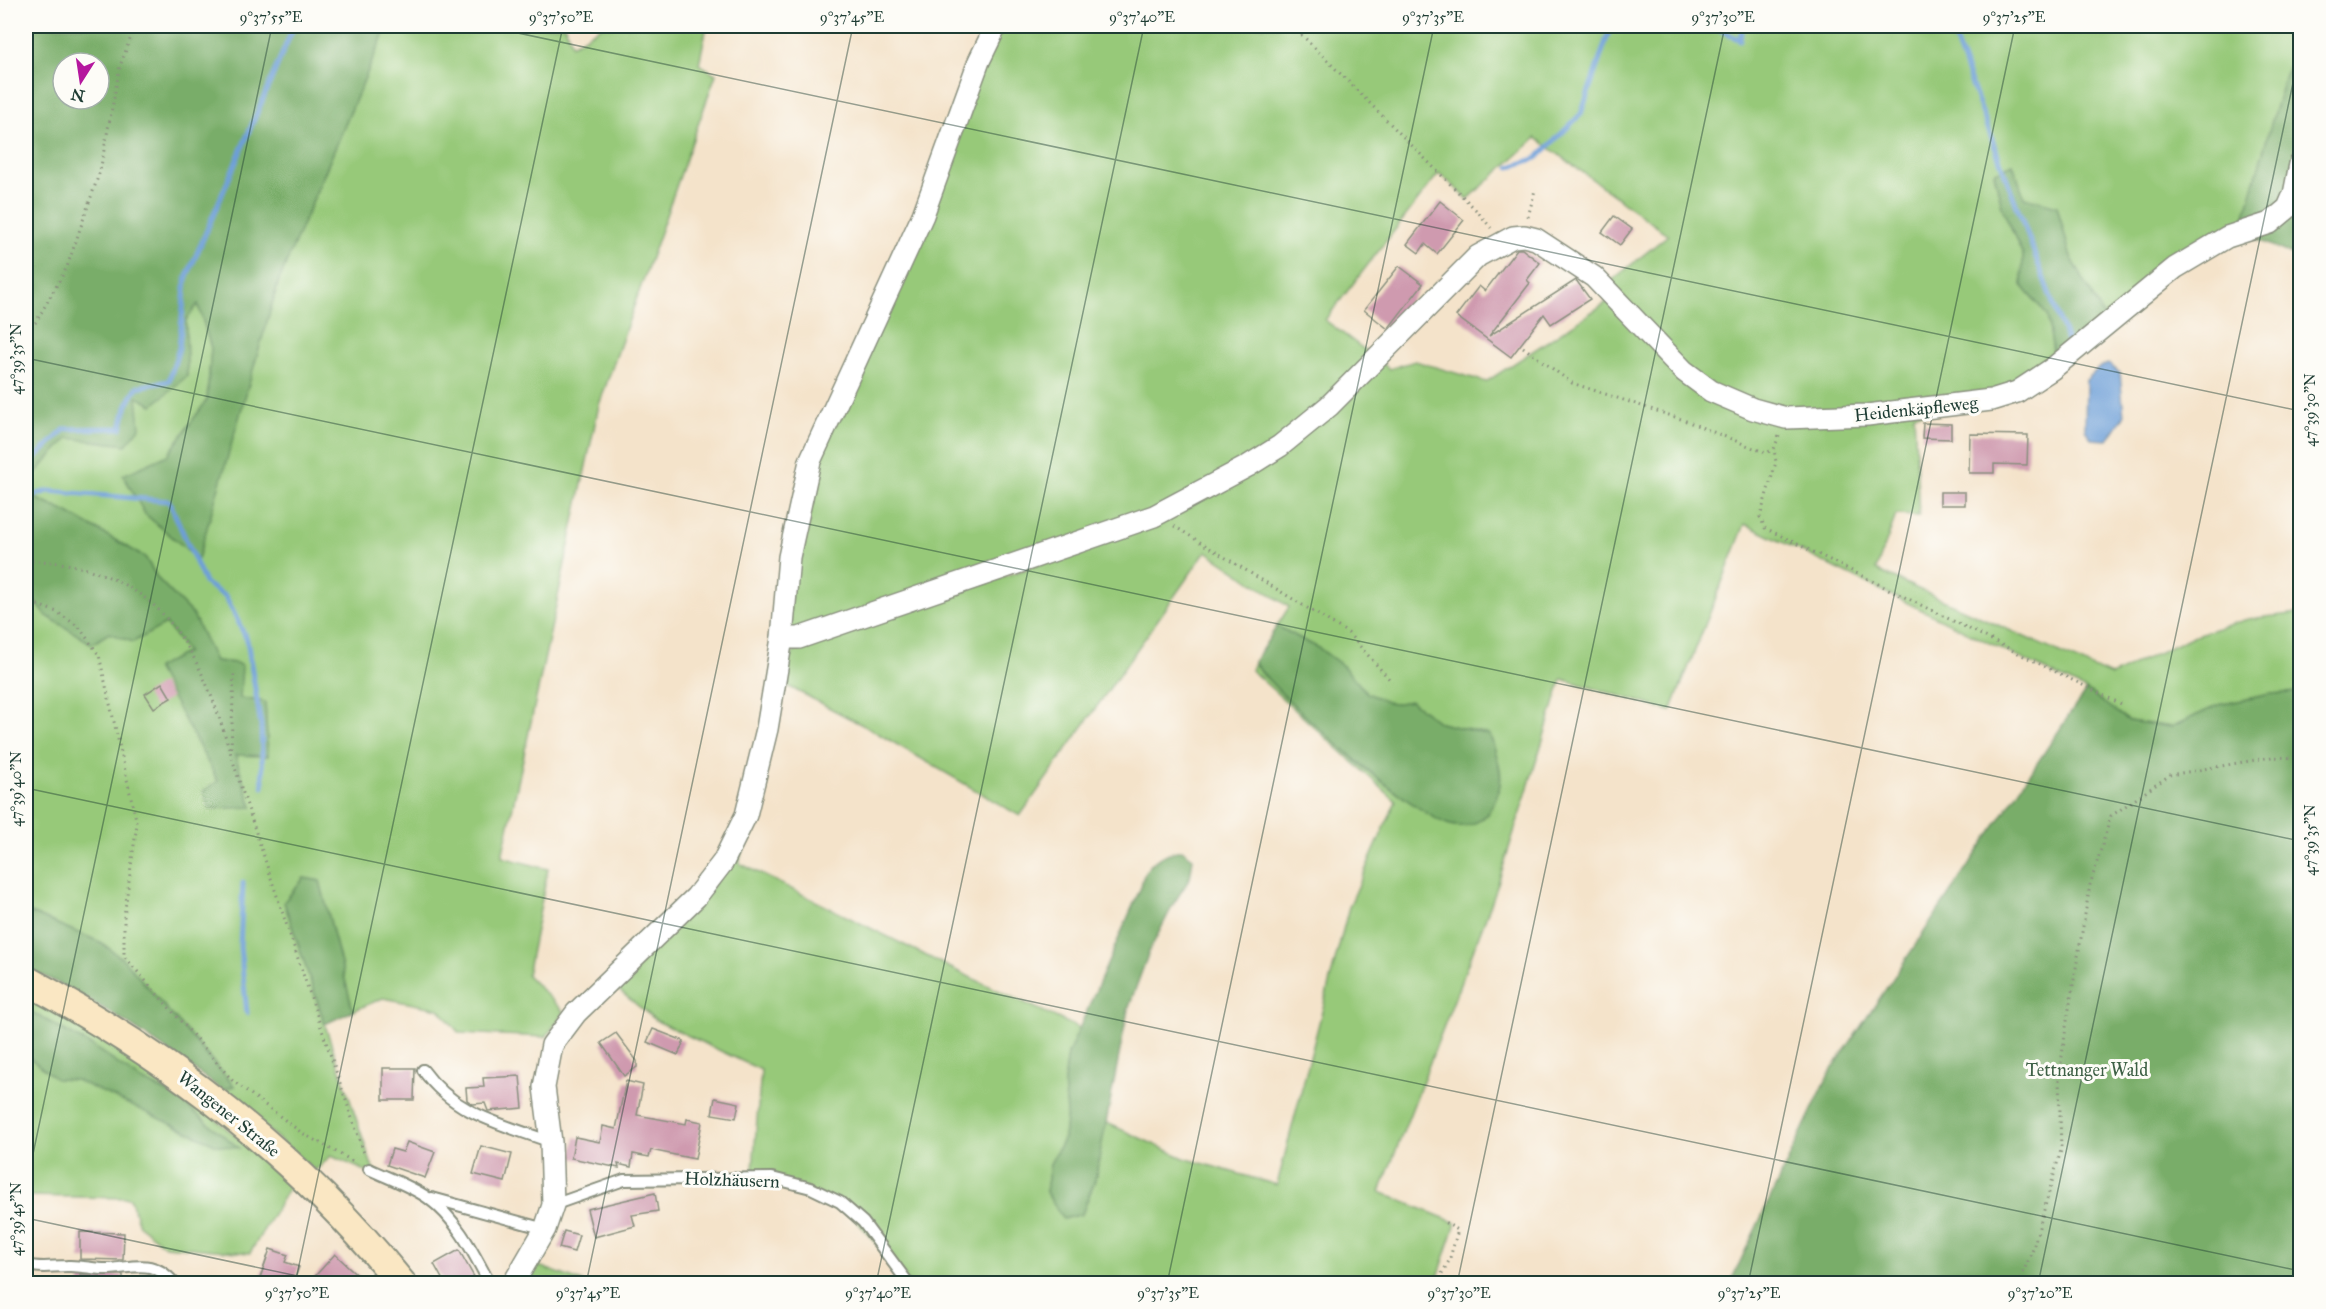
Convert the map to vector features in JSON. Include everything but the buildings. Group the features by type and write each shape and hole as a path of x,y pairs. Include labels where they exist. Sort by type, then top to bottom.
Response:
{"main road":[{"name":"Wangener Straße","path":"26,980 86,1012 136,1044 208,1094 258,1134 349,1222 402,1284"}],"street":[{"path":"513,1284 545,1229 553,1204 545,1071 552,1045 576,1013 696,897 723,862 746,815 755,783 782,638 789,557 810,461 923,216 979,60 996,26"},
{"name":"Heidenkäpfleweg","path":"1524,236 1536,239 1558,251 1594,277 1684,371 1711,391 1753,409 1786,417 1867,415 1991,400 2017,392 2052,369 2175,268 2227,237 2270,223 2288,208 2301,164"},
{"path":"782,638 799,638 1154,516 1248,466 1280,446 1329,406 1478,256 1502,242 1524,236"}],"lane":[{"path":"423,1070 438,1091 475,1115 551,1142"},
{"path":"369,1169 426,1196 545,1229"},
{"name":"Holzhäusern","path":"553,1204 624,1180 772,1178 811,1188 840,1202 863,1222 909,1284"},
{"path":"426,1196 444,1212 467,1240 490,1284"},
{"path":"26,1264 38,1268 68,1266 109,1269 133,1265 151,1267 170,1277 175,1284"}],"path":[{"path":"26,331 36,322 67,267 100,171 120,66 135,26"},
{"path":"1293,26 1478,212"},
{"path":"1524,236 1535,190"},
{"path":"1523,347 1572,383 1681,419 1766,453 1774,449 1776,462 1760,517 1765,528 2121,704"},
{"path":"1154,516 1182,530 1348,633 1392,682"},
{"path":"26,561 72,565 134,590 167,618 188,646 223,724 369,1169"},
{"path":"26,601 57,612 79,627 99,655 137,824 124,916 124,956 232,1080 302,1133 369,1169"},
{"path":"231,753 234,674"},
{"path":"2018,1284 2032,1252 2061,1150 2059,1078 2066,1027 2090,885 2111,816 2170,775 2272,757 2301,758"},
{"path":"1436,1284 1449,1262 1458,1230 1444,1222"}],"green space":[{"path":"26,26 387,26 279,280 198,559 145,514 123,475 168,455 207,400 211,348 198,304 186,320 187,376 153,405 137,397 140,428 126,445 68,438 26,483"},
{"path":"387,26 565,26 572,45 602,26 707,26 699,64 716,74 599,405 502,857 548,869 527,975 564,1012 546,1037 459,1033 439,1009 383,998 353,1011 320,881 304,878 284,902 375,1175 331,1156 315,1171 222,1090 234,1086 123,959 100,942 26,911 26,562 29,595 47,616 92,643 109,633 133,642 166,623 188,652 157,668 218,781 252,807 235,755 268,756 265,702 240,698 236,663 215,661 193,615 158,579 145,557 66,512 26,494 26,483 68,438 139,428 137,396 187,376 186,320 198,304 211,348 207,400 168,455 145,514 198,558 279,280"},
{"path":"1002,26 2300,26 2300,47 2285,75 2242,226 2192,251 2105,319 2070,255 2057,206 2024,197 2013,164 1994,173 2003,210 2023,255 2022,285 2047,315 2055,363 2013,396 1975,405 1914,414 1919,516 1896,515 1876,570 2111,676 2195,635 2248,619 2300,613 2300,692 2271,694 2219,705 2171,727 2129,721 2086,690 1745,524 1671,711 1562,679 1494,896 1380,1192 1456,1223 1436,1283 904,1283 859,1223 843,1210 826,1199 805,1190 781,1184 752,1181 761,1070 657,1021 611,984 697,906 730,862 749,823 739,863 959,972 1081,1029 1068,1054 1064,1082 1067,1111 1064,1138 1050,1164 1046,1192 1063,1219 1082,1214 1095,1180 1105,1122 1184,1158 1277,1185 1349,907 1396,801 1251,670 1254,662 1261,673 1361,765 1404,798 1445,823 1456,826 1466,825 1485,817 1498,792 1501,775 1490,735 1440,723 1411,701 1392,704 1367,693 1343,666 1320,649 1277,626 1289,607 1206,551 1020,816 872,730 782,683 785,664 798,647 1160,523 1266,464 1322,419 1382,363 1389,369 1415,361 1486,382 1619,294 1610,282 1668,235 1536,138 1468,199 1439,173 1325,320 1373,356 1278,442 1205,485 1150,512 809,630 791,630 788,621 792,571 809,476 823,440 915,247 953,149 985,54"},
{"path":"2300,47 2300,258 2249,236 2242,226 2285,75"},
{"path":"2013,164 2024,197 2057,206 2070,255 2105,319 2055,363 2047,315 2022,285 2023,255 2003,210 1994,173"},
{"path":"26,494 66,512 145,557 158,579 193,615 215,661 236,663 242,666 240,698 265,702 268,756 235,755 252,807 209,809 203,791 218,781 156,668 187,652 166,624 133,642 109,633 92,644 47,616 29,595 26,562"},
{"path":"1277,626 1320,649 1343,666 1367,693 1392,704 1411,701 1440,723 1490,735 1499,764 1500,781 1496,799 1487,814 1479,821 1462,826 1451,825 1434,817 1379,779 1288,700 1254,662"},
{"name":"Tettnanger Wald","path":"2086,690 2129,721 2171,727 2219,705 2271,694 2300,692 2300,1283 1730,1283 1829,1074"},
{"path":"1182,850 1193,858 1190,878 1174,903 1149,952 1128,1009 1095,1180 1082,1214 1063,1219 1046,1192 1050,1164 1064,1138 1067,1111 1064,1082 1068,1054 1141,887 1145,872 1160,857"},
{"path":"304,878 320,881 353,1011 325,1024 284,902"},
{"path":"26,911 100,942 123,959 234,1086 222,1090 103,1008 26,968"},
{"path":"26,993 178,1086 291,1184 250,1253 165,1246 139,1225 130,1198 26,1196 26,1055 56,1078 76,1080 238,1148 173,1095 141,1080 92,1046 26,1009"},
{"path":"26,1009 92,1046 141,1080 173,1095 239,1148 217,1145 76,1080 56,1079 26,1055"},
{"path":"528,1262 585,1283 513,1284"}],"water":[{"path":"2108,364 2120,373 2124,416 2108,440 2092,439 2085,430 2086,380 2100,367"}],"waterway":[{"path":"26,467 65,429 121,428 127,405 137,387 169,381 179,348 186,279 294,26"},
{"path":"1510,167 1537,158 1581,114 1611,26"},
{"path":"1713,26 1740,40 1742,26"},
{"path":"1950,26 2067,341"},
{"path":"26,498 48,491 169,501 205,583 226,597 247,640 261,725 263,787"},
{"path":"243,883 240,947 247,1013"}]}
